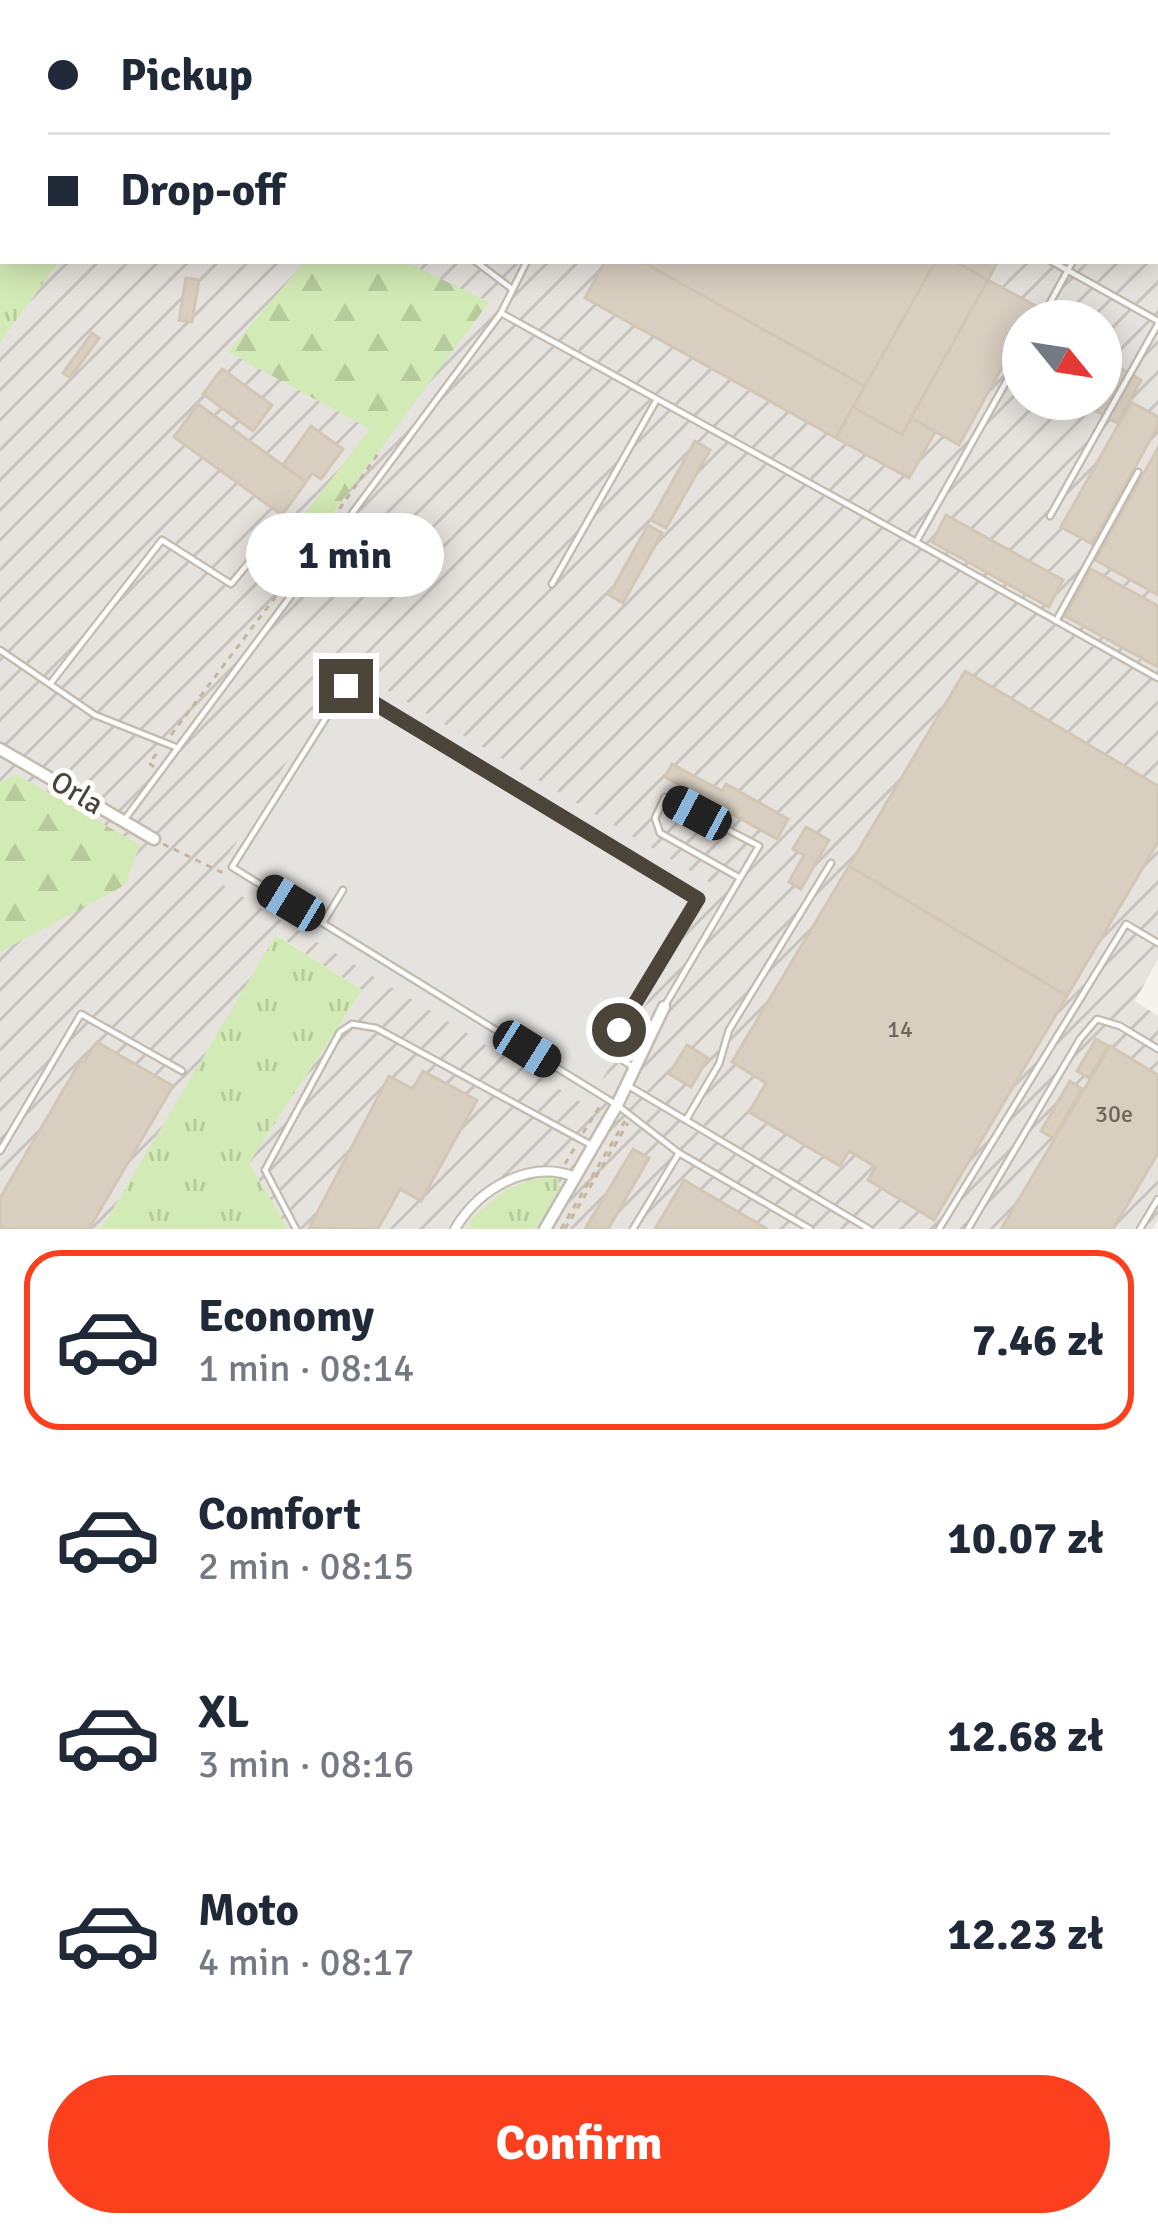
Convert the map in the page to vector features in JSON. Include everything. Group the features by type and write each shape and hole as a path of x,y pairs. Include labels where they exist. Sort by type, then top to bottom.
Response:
{"street":[{"name":"Orla","path":"0,749 154,839"},
{"path":"544,1229 616,1105 664,1007"},
{"path":"455,1229 470,1210 514,1177 550,1168 575,1177"}],"lane":[{"path":"479,264 512,289"},
{"path":"124,821 501,313 525,264"},
{"path":"1050,516 1158,322 1056,264"},
{"path":"1052,300 1072,264"},
{"path":"501,313 1158,678"},
{"path":"916,542 1002,389"},
{"path":"552,584 657,400"},
{"path":"1056,621 1138,472"},
{"path":"50,684 162,540 231,584 265,543 310,574"},
{"path":"0,650 94,715 178,748"},
{"path":"633,1067 607,1050 698,899 346,686 232,868 616,1105 679,1153 810,1229"},
{"path":"664,1007 759,846 665,797 655,818 660,833 740,878"},
{"path":"686,1120 719,1064 729,1030 831,863"},
{"path":"323,922 343,890"},
{"path":"939,1229 1126,924 1158,943"},
{"path":"0,1151 81,1014 182,1071"},
{"path":"968,1229 1070,1056 1097,1019 1120,1026 1158,1049"},
{"path":"296,1229 266,1166 340,1032 352,1024 376,1028 593,1146"},
{"path":"627,1084 869,1229"},
{"path":"633,1229 679,1153"},
{"path":"1140,1229 1158,1199"}],"path":[{"path":"160,771 149,763 380,451"},
{"path":"154,839 221,872 232,868"},
{"path":"563,1229 630,1115"}],"shaded area":[{"path":"57,264 1158,264 1158,959 1135,1001 1158,1016 1158,1220 1152,1229 288,1229 249,1163 362,990 277,935 101,1229 0,1229 0,343"},
{"path":"347,666 714,885 587,1106 213,879"}],"green space":[{"path":"0,264 57,264 0,343"},
{"path":"302,264 410,264 489,302 302,554 284,541 370,429 228,352"},
{"path":"16,774 140,845 125,885 0,952 0,782"},
{"path":"276,935 362,990 249,1163 288,1229 101,1229"},
{"path":"543,1175 557,1177 560,1188 536,1229 470,1229 470,1220 506,1190"}],"building":[{"path":"603,264 646,264 865,386 836,438 585,298"},
{"path":"646,264 934,264 865,386"},
{"path":"934,264 960,264 988,280 902,435 853,407"},
{"path":"960,264 996,264 988,280"},
{"path":"186,278 199,280 192,322 179,320"},
{"path":"988,280 1025,300 1002,300 1002,367 959,445 911,418"},
{"path":"92,333 99,338 70,378 63,373"},
{"path":"222,369 272,405 253,431 203,394"},
{"path":"1122,369 1141,380 1122,414"},
{"path":"1131,402 1158,417 1158,426 1092,544 1061,527"},
{"path":"198,404 306,482 282,515 174,437"},
{"path":"853,407 902,435 911,418 935,432 909,478 836,438"},
{"path":"311,426 343,449 321,479 312,473 306,482 283,465"},
{"path":"695,441 710,450 666,528 651,520"},
{"path":"1158,448 1158,595 1095,560"},
{"path":"946,515 1063,580 1049,607 932,542"},
{"path":"648,525 662,533 623,603 609,595"},
{"path":"1091,569 1158,606 1158,667 1065,616"},
{"path":"965,671 1158,786 1158,842 1067,996 849,866"},
{"path":"672,764 722,791 726,784 788,819 777,839 665,777"},
{"path":"806,827 829,840 801,889 789,882 804,855 793,849"},
{"path":"849,866 1067,996 934,1220 868,1180 876,1167 849,1151 840,1166 749,1112 766,1083 732,1062"},
{"path":"1096,1039 1108,1046 1089,1078 1077,1071"},
{"path":"97,1042 173,1086 89,1229 5,1229 0,1226 0,1198 81,1060"},
{"path":"687,1045 708,1058 691,1087 669,1074"},
{"path":"1110,1046 1158,1075 1158,1153 1113,1229 1001,1229"},
{"path":"423,1071 477,1100 421,1201 400,1189 378,1229 309,1228 389,1076 413,1089"},
{"path":"1070,1081 1082,1089 1053,1138 1041,1131"},
{"path":"633,1149 649,1158 608,1229 585,1229"},
{"path":"684,1180 767,1229 655,1229"}],"route":[{"path":"346,686 698,899 619,1030"}]}
